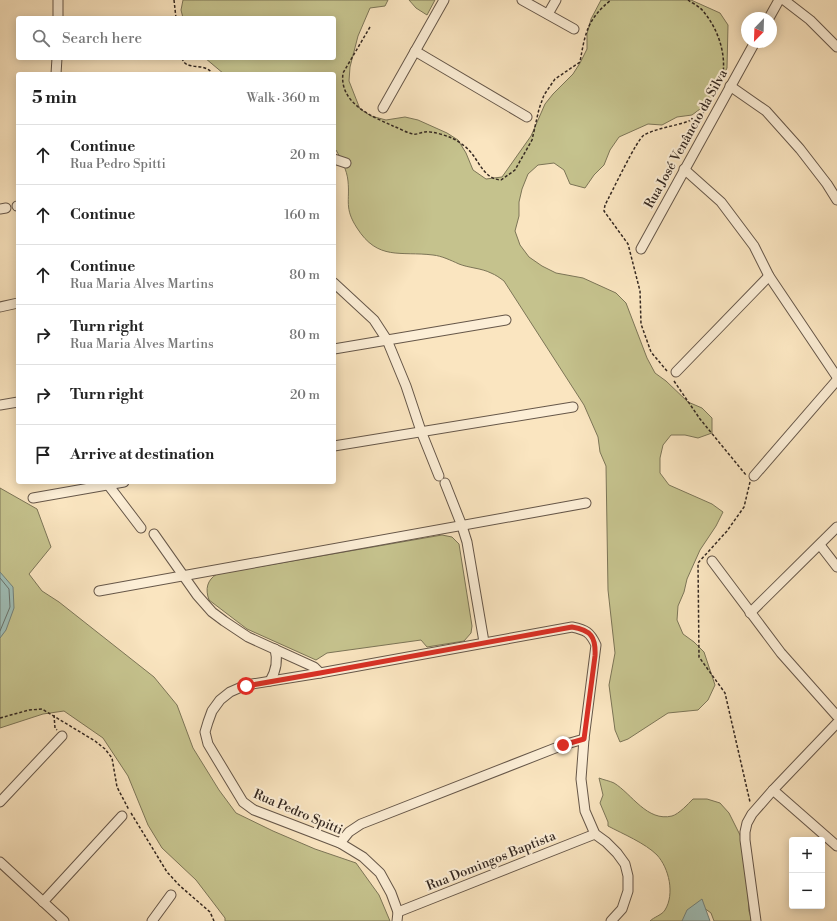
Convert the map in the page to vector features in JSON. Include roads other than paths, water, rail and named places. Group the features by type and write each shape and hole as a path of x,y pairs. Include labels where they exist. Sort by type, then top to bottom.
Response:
{"street":[{"path":"58,0 58,16"},
{"path":"383,108 444,0"},
{"path":"522,0 574,29"},
{"path":"548,14 556,0"},
{"path":"772,12 779,0"},
{"path":"784,0 810,20 837,46"},
{"name":"Rua José Venâncio da Silva","path":"641,249 752,48"},
{"path":"415,51 528,117"},
{"path":"56,72 57,60"},
{"path":"730,86 766,111 800,148 837,200"},
{"path":"336,160 346,163"},
{"path":"684,170 721,202 754,246 769,276 837,379 754,476"},
{"path":"672,373 769,276"},
{"path":"336,285 374,320 387,340 406,386 421,431 462,526 467,542 484,642"},
{"path":"0,307 16,304"},
{"path":"336,349 506,320"},
{"path":"0,405 16,402"},
{"path":"336,446 573,407"},
{"path":"33,498 102,484"},
{"path":"108,484 142,528"},
{"path":"99,591 586,503"},
{"path":"750,613 820,545 837,526"},
{"path":"154,534 204,603 224,621 248,637 314,667 320,673"},
{"path":"820,545 837,567"},
{"path":"712,561 781,653 837,716"},
{"name":"Rua Pedro Spitti","path":"398,917 391,893 380,873 363,857 340,843 254,810 243,802 208,744 205,732 212,711 220,700 230,692 246,686 270,681 484,642 572,627 583,629 591,635 596,645 584,739 581,779 585,811 595,834"},
{"path":"270,681 276,664 275,648"},
{"path":"756,921 745,840 747,823 752,814 773,790 837,723"},
{"path":"0,802 62,736"},
{"path":"340,843 349,832 360,824 563,745 584,739"},
{"path":"773,790 837,846"},
{"path":"43,902 122,816"},
{"path":"595,834 617,853 625,864 628,876 628,891 622,909 611,921"},
{"name":"Rua Domingos Baptista","path":"398,917 595,834"},
{"path":"0,862 64,921"},
{"path":"152,921 171,895"}],"water":[{"path":"0,572 13,587 14,608 6,630 0,638"},
{"path":"702,899 710,921 682,921 687,910"}]}
